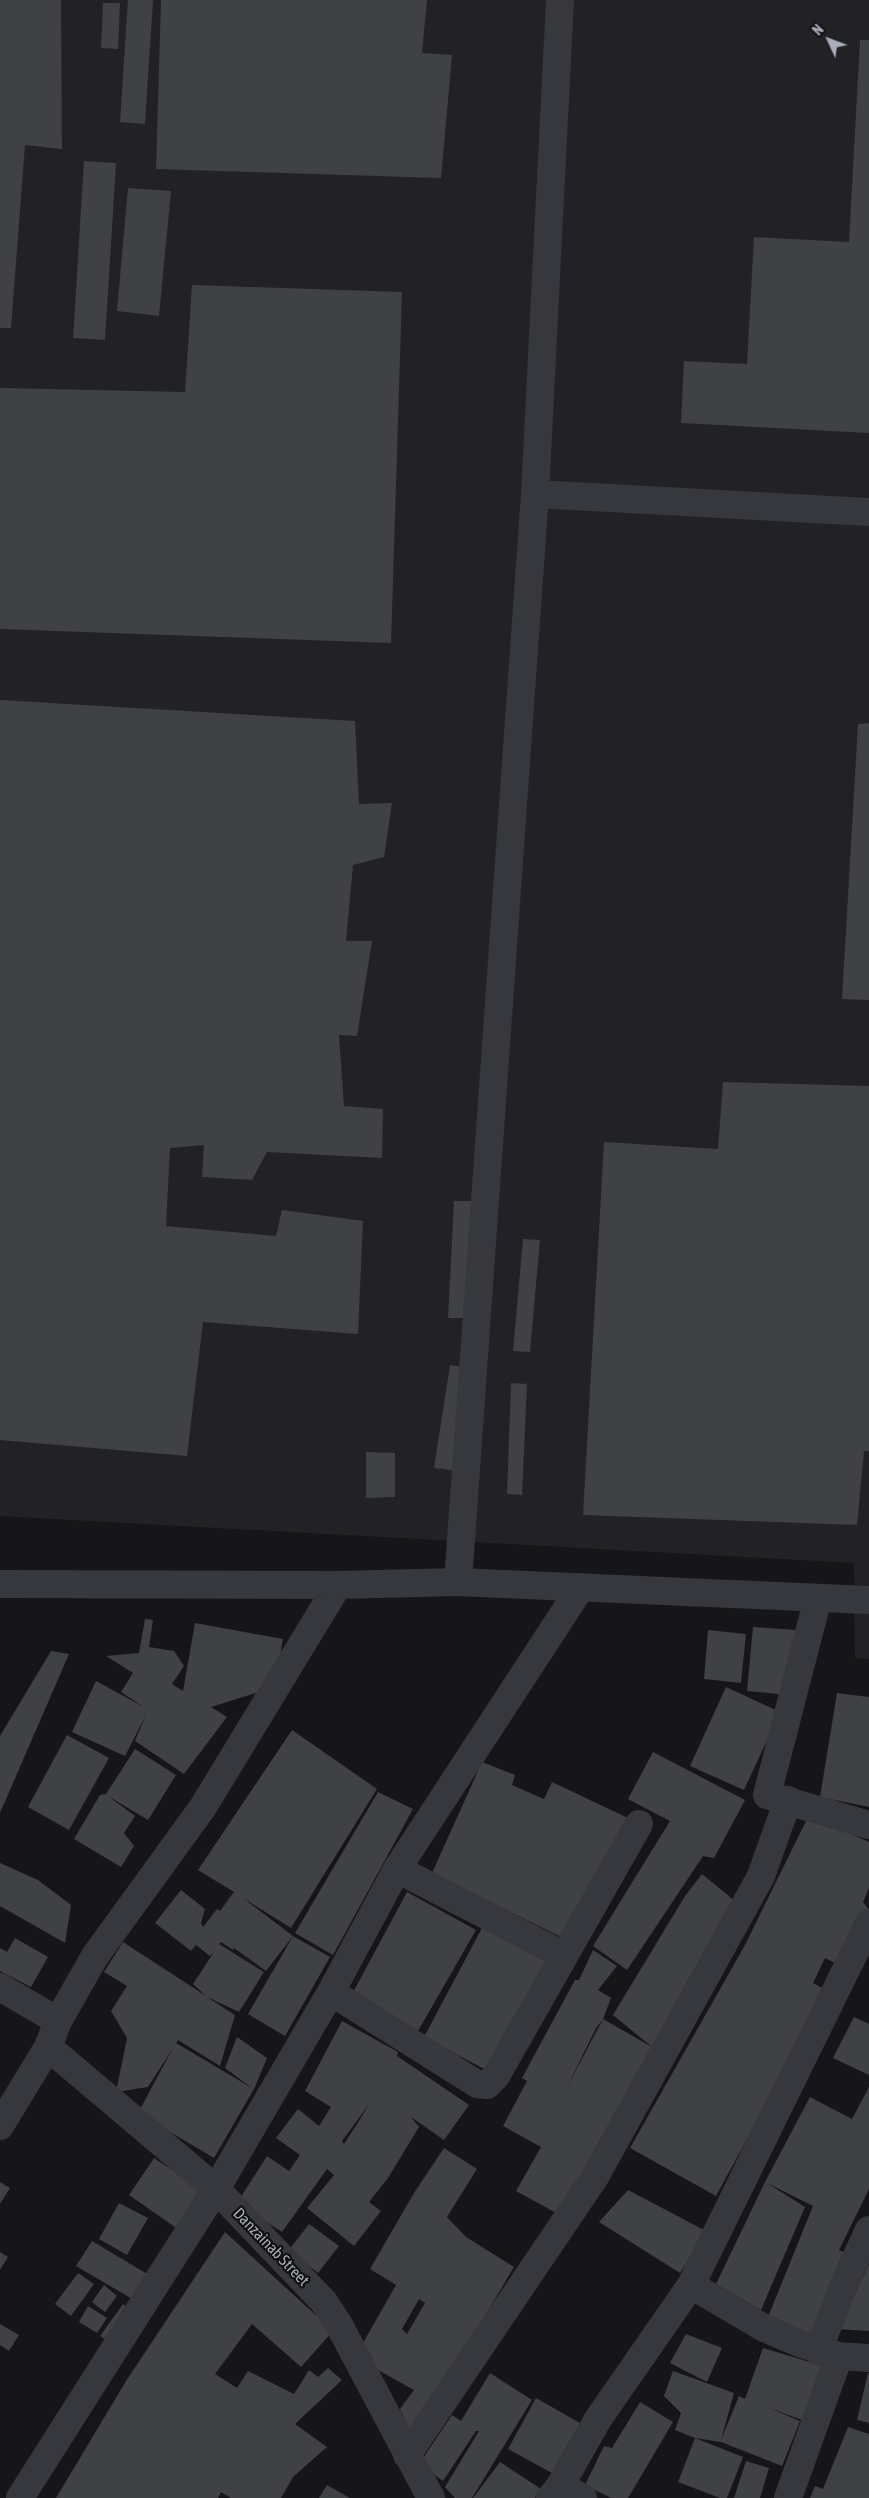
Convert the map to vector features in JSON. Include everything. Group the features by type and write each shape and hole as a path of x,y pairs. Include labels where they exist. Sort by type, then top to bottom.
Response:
{"street":[{"path":"458,1582 535,494 560,0"},
{"path":"535,494 869,512"},
{"path":"0,1584 338,1585 458,1582 869,1600"},
{"path":"0,2126 48,2048 58,2021 95,1956 202,1807 338,1585"},
{"path":"20,2498 216,2189 331,1992 397,1868 581,1587"},
{"path":"818,1598 768,1795 869,1825"},
{"path":"407,2455 595,2177 761,1876 788,1800"},
{"path":"331,1992 477,2084 487,2085 496,2076 639,1824"},
{"path":"397,1868 563,1955"},
{"path":"564,2494 598,2419 691,2285 869,1923"},
{"path":"0,1987 58,2021"},
{"name":"Danzainab Street","path":"48,2048 216,2189 324,2302 339,2325 431,2498"},
{"path":"788,2498 829,2353 844,2284 869,2230"},
{"path":"691,2285 764,2328 829,2353 869,2358"}],"shaded area":[{"path":"0,0 869,0 869,1659 855,1658 854,1563 0,1516"}],"building":[{"path":"0,0 61,0 62,149 25,145 11,328 0,328"},
{"path":"128,0 153,0 145,124 120,122"},
{"path":"161,0 427,0 422,53 452,55 441,178 156,169"},
{"path":"103,3 120,3 118,49 101,48"},
{"path":"860,40 869,40 869,433 681,423 684,361 747,364 754,237 849,242"},
{"path":"84,161 116,163 105,340 73,338"},
{"path":"128,188 171,191 159,316 117,311"},
{"path":"192,285 402,292 391,643 0,629 0,388 185,392"},
{"path":"0,700 355,721 359,804 392,803 384,857 353,865 346,941 372,941 357,1036 339,1035 344,1106 383,1109 382,1158 267,1152 252,1180 202,1177 204,1145 170,1148 166,1226 276,1236 282,1210 363,1221 358,1334 203,1322 187,1456 0,1440"},
{"path":"869,723 869,1000 842,999 858,724"},
{"path":"723,1082 869,1086 869,1451 864,1451 857,1525 583,1515 604,1142 718,1149"},
{"path":"454,1201 473,1201 468,1318 448,1318"},
{"path":"523,1239 540,1240 530,1352 513,1351"},
{"path":"450,1365 468,1368 452,1470 434,1468"},
{"path":"511,1383 527,1384 522,1495 507,1494"},
{"path":"366,1452 395,1453 395,1497 366,1498"},
{"path":"145,1619 153,1620 149,1647 174,1651 184,1666 172,1684 183,1691 195,1623 283,1639 278,1667 262,1691 211,1707 227,1717 184,1774 135,1741 146,1715 125,1756 72,1732 96,1681 144,1707 121,1692 133,1673 106,1656 139,1653"},
{"path":"753,1627 796,1630 790,1695 747,1691"},
{"path":"708,1630 746,1634 741,1683 704,1679"},
{"path":"51,1651 69,1654 0,1813 0,1736"},
{"path":"726,1687 780,1712 744,1790 690,1766"},
{"path":"837,1693 869,1697 869,1807 820,1797"},
{"path":"292,1730 377,1789 291,1928 243,1898 293,1936 266,1971 234,1948 233,1950 221,1942 219,1944 264,1972 239,2012 207,1997 235,2015 220,2066 178,2040 176,2043 252,2088 225,2068 237,2037 267,2058 254,2089 214,2158 138,2113 173,2048 148,2087 116,2092 127,2038 111,2011 127,1986 104,1972 123,1942 206,1996 193,1984 214,1952 210,1956 196,1945 191,1951 155,1923 181,1890 205,1909 201,1923 203,1927 217,1909 220,1911 234,1892 198,1870"},
{"path":"67,1735 109,1758 69,1830 28,1807"},
{"path":"135,1749 176,1775 148,1820 108,1796 135,1816 124,1833 134,1846 121,1867 74,1839 100,1795 106,1794"},
{"path":"653,1752 745,1800 714,1858 703,1856 627,1970 593,1946 670,1821 628,1799"},
{"path":"482,1762 515,1775 512,1785 544,1799 552,1782 628,1818 569,1941 432,1873"},
{"path":"378,1792 413,1809 333,1955 295,1933"},
{"path":"809,1815 869,1842 869,1888 863,1902 869,1910 841,1966 825,1958 813,1983 828,1991 716,2196 630,2148 745,1945"},
{"path":"0,1863 38,1880 71,1905 65,1943 0,1906"},
{"path":"702,1874 736,1902 652,2047 613,2015 685,1896"},
{"path":"407,1892 476,1930 418,2031 351,1996"},
{"path":"482,1928 546,1961 488,2071 424,2037"},
{"path":"293,1936 330,1957 285,2036 248,2014"},
{"path":"15,1938 48,1957 31,1987 0,1971 0,1948 7,1952"},
{"path":"593,1950 617,1966 598,1990 611,1998 603,2019 652,2047 560,2215 516,2191 541,2147 503,2126 527,2081 522,2078 575,1980 579,1980","holes":["603,2019 567,2087 596,2028"]},
{"path":"854,2017 869,2024 869,2075 833,2058"},
{"path":"342,2021 398,2052 397,2056 469,2105 444,2140 411,2117 419,2127 388,2178 369,2202 381,2211 354,2246 307,2208 334,2175 327,2169 282,2232 237,2203 267,2156 289,2171 300,2155 276,2138 298,2109 319,2126 331,2107 305,2091","holes":["370,2103 344,2144 342,2141"]},
{"path":"869,2087 869,2189 839,2250 846,2253 814,2335 768,2317 813,2206 767,2183 805,2207 761,2310 716,2284 765,2182 810,2097 852,2119"},
{"path":"444,2148 477,2169 447,2217 466,2237 514,2267 413,2436 400,2409 414,2390 378,2370 363,2343 396,2285 370,2269 414,2193","holes":["419,2299 425,2303 407,2334 402,2329"]},
{"path":"154,2158 208,2194 182,2232 129,2195"},
{"path":"0,2182 10,2188 0,2204"},
{"path":"628,2190 706,2231 680,2273 599,2222"},
{"path":"119,2203 148,2218 127,2255 99,2239"},
{"path":"309,2224 339,2246 318,2273 289,2250"},
{"path":"225,2232 333,2331 301,2367 252,2324 215,2374 237,2388 248,2371 294,2394 309,2370 318,2377 328,2368 342,2380 295,2424 327,2447 293,2477 281,2498 231,2498 221,2492 218,2498 56,2498 126,2381"},
{"path":"92,2241 149,2275 134,2300 76,2266"},
{"path":"0,2252 8,2257 0,2270"},
{"path":"869,2264 869,2331 838,2329"},
{"path":"78,2273 94,2284 71,2316 55,2304"},
{"path":"104,2285 117,2296 105,2312 92,2302"},
{"path":"123,2304 135,2313 112,2344 100,2336"},
{"path":"88,2306 107,2318 97,2333 79,2322"},
{"path":"0,2324 19,2335 9,2351 0,2345"},
{"path":"686,2334 722,2348 707,2382 670,2363"},
{"path":"763,2348 833,2369 810,2423 767,2407 800,2421 782,2466 721,2442 695,2438 675,2430 681,2413 664,2396 673,2371 734,2393 721,2440 739,2396 745,2399"},
{"path":"490,2373 532,2400 472,2498 455,2498 445,2487 479,2431 476,2431 443,2481 419,2464 452,2415 461,2421"},
{"path":"869,2373 869,2423 857,2420"},
{"path":"536,2398 580,2423 552,2473 508,2449"},
{"path":"640,2402 673,2422 628,2498 611,2498 585,2485 604,2446 612,2448"},
{"path":"848,2427 869,2434 869,2498 810,2498 815,2486 823,2489"},
{"path":"695,2438 743,2457 727,2498 720,2498 678,2482"},
{"path":"746,2461 769,2468 760,2498 734,2498"},
{"path":"500,2462 541,2489 535,2498 473,2498"},
{"path":"327,2485 350,2498 319,2498"}]}
